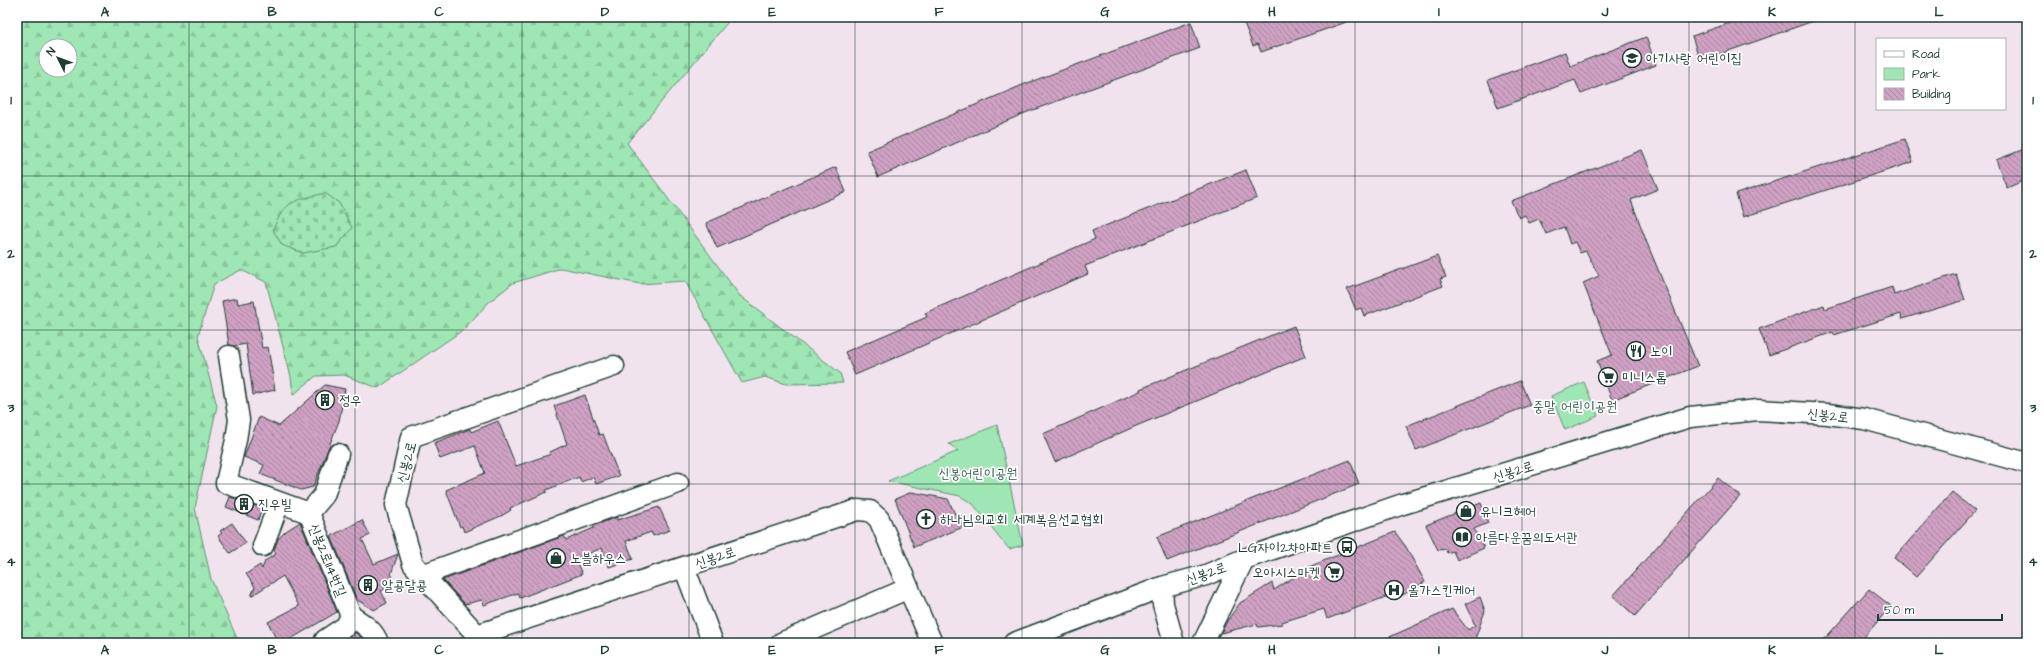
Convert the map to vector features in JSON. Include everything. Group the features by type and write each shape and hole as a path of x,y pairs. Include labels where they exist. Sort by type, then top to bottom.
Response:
{"street":[{"name":"신봉2로114번길","path":"229,356 238,420 236,440 226,483 309,513 351,616"},
{"name":"신봉2로","path":"614,366 411,437 396,506 413,564 475,639 684,567 857,510 870,511 879,519 932,643"},
{"name":"신봉2로","path":"1014,643 1162,587 1206,575 1244,559 1403,504 1682,419 1723,412 1758,410 1828,414 1864,419 2027,463"},
{"path":"309,513 324,495 338,454"},
{"path":"422,575 678,483"},
{"path":"263,546 279,502"},
{"path":"1203,643 1244,559"},
{"path":"684,567 713,643"},
{"path":"1162,587 1163,604 1174,643"},
{"path":"781,643 909,588"},
{"path":"325,640 346,626 351,616 365,624 378,643"}],"green space":[{"path":"17,17 732,17 627,143 740,296 840,373 843,383 786,384 765,377 742,383 685,281 640,284 561,268 513,283 489,302 463,330 378,388 344,375 316,376 293,395 291,377 266,282 241,270 214,284 198,336 217,406 195,508 211,579 239,643 17,643"},
{"path":"325,193 339,203 352,228 336,247 303,253 282,245 273,230 282,212 292,203"},
{"name":"중말 어린이공원","path":"1584,382 1598,416 1565,430 1551,396"},
{"name":"신봉어린이공원","path":"997,425 1023,545 1009,549 973,504 960,496 888,481 958,451 949,444"}],"building":[{"path":"1262,17 1355,17 1355,19 1261,52 1258,44 1253,46 1244,23"},
{"path":"1747,17 1819,17 1819,19 1700,61 1692,36"},
{"path":"1191,22 1200,48 1025,113 878,177 867,151 1025,84"},
{"path":"1646,37 1656,65 1581,94 1575,80 1498,108 1488,80 1565,52 1570,66"},
{"path":"1905,139 1913,162 1743,217 1736,194"},
{"path":"2027,148 2027,179 2007,188 1996,160"},
{"path":"1642,150 1658,189 1631,200 1647,243 1698,366 1612,400 1597,361 1612,355 1583,283 1599,276 1586,251 1580,253 1575,242 1570,244 1564,227 1546,234 1539,219 1529,223 1525,215 1519,218 1511,201"},
{"path":"836,167 846,192 717,248 706,223"},
{"path":"1246,170 1257,198 1085,266 1088,274 855,375 845,352 927,317 925,313 1095,239 1092,231"},
{"path":"1437,256 1446,277 1440,279 1443,286 1364,316 1361,308 1356,310 1347,289"},
{"path":"1956,274 1965,300 1902,319 1901,314 1834,335 1833,332 1769,355 1759,329 1824,305 1825,309 1892,287 1894,295"},
{"path":"237,298 238,304 254,301 262,348 268,347 275,390 253,395 246,344 235,346 229,345 222,301"},
{"path":"1294,326 1306,356 1136,426 1055,462 1043,434 1140,391 1140,389"},
{"path":"1520,381 1530,405 1416,450 1406,426"},
{"path":"325,385 345,389 339,421 313,487 301,490 260,474 264,465 244,457 259,417 279,426"},
{"path":"585,395 599,435 603,434 619,476 596,484 593,477 581,482 579,477 546,490 547,492 510,508 511,510 503,515 464,532 462,526 460,527 446,490 485,473 475,446 440,459 434,443 470,429 471,432 498,421 516,466 551,454 550,452 567,444 554,406"},
{"path":"1350,460 1359,484 1167,561 1157,537"},
{"path":"1718,478 1740,496 1635,616 1613,596"},
{"path":"912,492 948,499 955,514 962,516 966,526 914,547 895,499"},
{"path":"1952,492 1975,511 1916,577 1894,558"},
{"path":"230,497 262,508 258,520 226,507"},
{"path":"1481,503 1488,523 1474,529 1484,548 1457,560 1453,551 1447,553 1446,549 1438,550 1426,525"},
{"path":"659,507 670,530 653,536 651,532 626,541 633,559 609,567 602,548 575,559 582,574 520,598 518,593 484,605 482,600 465,604 443,580 564,536 566,540 594,528 593,526 617,517 617,520"},
{"path":"362,520 370,535 362,539 374,564 398,554 391,574 393,577 383,582 387,588 381,591 387,603 374,610 357,600 331,536"},
{"path":"300,522 337,612 284,643 278,643 268,622 299,606 283,576 251,596 255,587 246,574 260,565 262,569 265,561 276,554 274,550 278,539 286,531"},
{"path":"232,523 246,543 230,553 218,536 222,533 220,531"},
{"path":"1395,532 1406,547 1425,582 1394,600 1391,595 1327,619 1324,609 1282,622 1282,624 1258,627 1257,624 1221,633 1227,621 1240,603 1272,583 1274,590 1311,566"},
{"path":"1869,589 1891,606 1859,643 1821,643"},
{"path":"1480,597 1485,611 1475,639 1478,643 1376,643 1452,609 1468,630 1475,625 1465,604"},
{"path":"355,632 365,643 352,643 350,637"}],"place":[{"name":"아기사랑 어린이집","path":"1632,58"},
{"name":"노이","path":"1636,351"},
{"name":"미니스톱","path":"1608,377"},
{"name":"정우","path":"325,400"},
{"name":"진우빌","path":"244,504"},
{"name":"유니크헤어","path":"1466,511"},
{"name":"하나님의교회 세계복음선교협회","path":"926,519"},
{"name":"아름다운꿈의도서관","path":"1462,537"},
{"name":"LG자이2차아파트","path":"1347,547"},
{"name":"노블하우스","path":"556,558"},
{"name":"오아시스마켓","path":"1334,572"},
{"name":"알콩달콩","path":"368,585"},
{"name":"올가스킨케어","path":"1394,590"}]}
